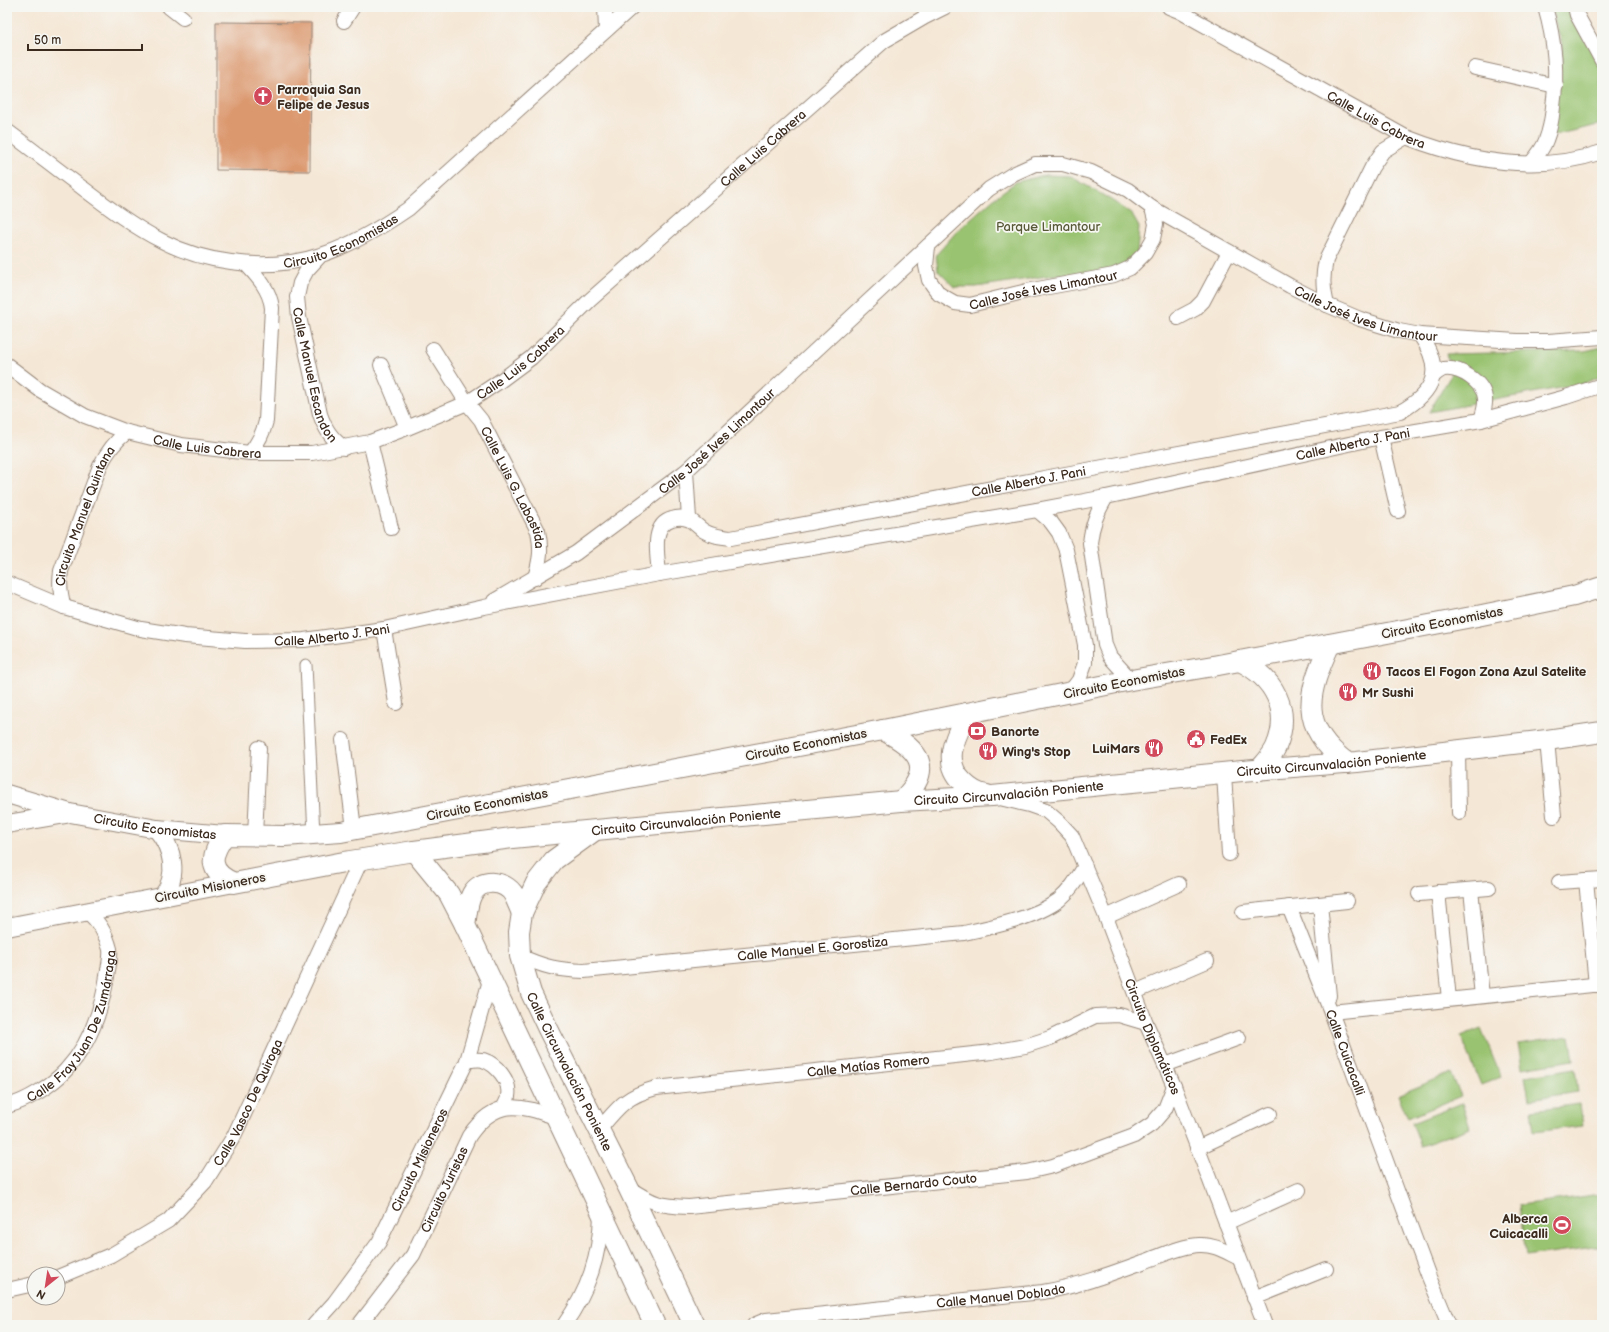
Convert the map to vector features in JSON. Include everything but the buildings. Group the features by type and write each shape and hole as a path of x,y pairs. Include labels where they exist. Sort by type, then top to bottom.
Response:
{"main road":[{"name":"Circuito Economistas","path":"225,835 314,835 354,829 883,730 1131,680 1330,644 1574,596 1602,587"},
{"path":"1330,644 1317,670 1310,700 1311,714 1318,732 1326,744 1347,763"},
{"path":"1240,661 1252,667 1271,685 1277,697 1280,710 1282,723 1278,742 1268,759 1259,770"},
{"path":"967,713 953,744 951,753 953,768 960,780 967,786 974,791 992,796"},
{"path":"883,730 909,746 919,758 920,774 911,792 901,801"},
{"name":"Circuito Circunvalación Poniente","path":"414,851 512,838 901,801 992,796 1347,763 1548,740 1602,732"},
{"name":"Calle Circunvalación Poniente","path":"595,831 554,860 536,883 522,913 519,932 520,956 531,993 628,1187 694,1325"},
{"path":"225,835 215,850 213,862 217,872 234,883"},
{"path":"414,851 449,894 465,925 655,1325"},
{"name":"Circuito Misioneros","path":"234,883 414,851"},
{"path":"465,925 468,906 472,894 480,885 491,882 504,886 514,894 522,913"}],"street":[{"path":"169,7 183,18"},
{"path":"344,21 353,7"},
{"path":"605,7 606,30"},
{"name":"Circuito Economistas","path":"7,131 117,214 151,235 186,251 214,260 246,264 289,264 321,256 350,244 377,230 408,209 632,7"},
{"name":"Calle Luis Cabrera","path":"7,366 40,390 86,416 127,432 181,445 250,453 312,453 370,442 407,428 467,403 531,358 590,300 884,41 945,7"},
{"name":"Calle Luis Cabrera","path":"1169,7 1179,11 1406,136 1430,146 1460,155 1505,162 1531,163 1565,160 1602,152"},
{"path":"1531,163 1541,150 1546,140 1551,124 1556,86 1554,44 1545,7"},
{"path":"1575,7 1577,16 1602,61"},
{"path":"1475,68 1556,86"},
{"path":"1327,305 1323,286 1323,275 1326,260 1372,167 1384,151 1406,136"},
{"name":"Calle José Ives Limantour","path":"484,608 576,553 686,471 989,190 1013,174 1035,164 1063,164 1091,172 1128,190 1152,208 1327,305 1380,326 1420,335 1517,341 1548,341 1602,337"},
{"name":"Calle José Ives Limantour","path":"928,246 926,266 930,280 939,294 955,303 970,305 1027,291 1114,275 1130,268 1145,254 1153,239 1156,224 1152,208"},
{"path":"1178,318 1195,309 1203,301 1229,252"},
{"name":"Calle Manuel Escandon","path":"321,256 307,270 300,283 297,297 299,317 320,414 325,429 334,440 344,448"},
{"path":"246,264 265,288 271,299 272,308 266,421 261,438 250,453"},
{"path":"1420,335 1431,354 1434,376 1444,369 1453,370 1474,380 1482,388 1485,398 1485,407 1481,420"},
{"name":"Calle Luis G. Labastida","path":"433,349 467,403 481,420 538,531 541,546 535,578"},
{"path":"381,365 407,428"},
{"name":"Calle Alberto J. Pani","path":"689,519 710,534 731,538 1400,412 1414,404 1425,392 1434,376"},
{"name":"Calle Alberto J. Pani","path":"7,583 64,607 141,629 185,636 245,641 304,640 384,629 659,574 1106,497 1381,437 1481,420 1566,397 1602,385"},
{"name":"Circuito Manuel Quintana","path":"64,607 60,594 59,581 64,563 107,451 116,440 127,432"},
{"path":"1381,437 1398,511"},
{"path":"370,442 391,528"},
{"path":"659,574 658,532 663,524 668,520 678,517 689,519 686,471"},
{"path":"1106,497 1096,514 1091,528 1090,543 1105,645 1110,657 1131,680"},
{"path":"1037,510 1051,522 1059,534 1066,550 1085,644 1085,663 1079,680 1070,692"},
{"path":"384,629 396,703"},
{"path":"306,665 314,835"},
{"path":"343,740 354,829"},
{"path":"1548,740 1554,816"},
{"path":"255,836 259,748"},
{"path":"1458,750 1460,813"},
{"path":"1224,774 1229,854"},
{"name":"Circuito Economistas","path":"7,794 70,814 157,829 225,835"},
{"name":"Circuito Diplomáticos","path":"992,796 1029,805 1046,811 1060,822 1072,836 1106,917 1146,1023 1174,1086 1263,1323"},
{"path":"7,824 70,814"},
{"path":"157,829 168,845 172,862 172,878 167,891 163,896"},
{"name":"Calle Vasco De Quiroga","path":"66,1274 111,1255 168,1221 205,1182 234,1136 361,860"},
{"name":"Calle Manuel E. Gorostiza","path":"520,956 543,966 563,970 584,970 964,933 992,927 1038,912 1058,900 1074,884 1085,866"},
{"path":"1559,882 1602,879"},
{"path":"1586,880 1599,984"},
{"name":"Circuito Misioneros","path":"7,927 234,883"},
{"path":"1106,917 1179,884"},
{"path":"1419,894 1490,888"},
{"path":"1472,890 1482,996"},
{"path":"1438,892 1449,999"},
{"path":"1243,912 1347,901"},
{"path":"1320,904 1331,1012"},
{"path":"1289,907 1331,1012"},
{"name":"Calle Fray Juan De Zumárraga","path":"7,1106 13,1105 46,1088 66,1070 83,1048 98,1014 106,983 110,951 104,932 97,920 87,911"},
{"path":"1135,992 1207,961"},
{"name":"Circuito Misioneros","path":"314,1325 334,1303 379,1242 467,1062 491,977"},
{"name":"Calle Cuicacalli","path":"1450,1325 1429,1277 1331,1012 1599,984"},
{"name":"Calle Matías Romero","path":"599,1130 625,1101 639,1093 656,1088 992,1052 1025,1046 1050,1038 1095,1016 1119,1014 1146,1023"},
{"path":"1165,1065 1239,1038"},
{"path":"467,1062 482,1060 492,1065 502,1074 507,1084 509,1095 504,1108"},
{"name":"Calle Bernardo Couto","path":"628,1187 648,1201 654,1203 666,1206 689,1207 1027,1172 1053,1166 1134,1136 1152,1124 1165,1109 1174,1086"},
{"name":"Circuito Juristas","path":"360,1325 413,1255 470,1136 478,1123 488,1115 504,1108 518,1106 557,1118"},
{"path":"1198,1148 1270,1114"},
{"path":"1226,1223 1299,1190"},
{"path":"564,1325 582,1295 594,1267 600,1239 601,1209"},
{"name":"Calle Manuel Doblado","path":"754,1325 766,1320 1043,1292 1066,1288 1181,1248 1199,1245 1216,1247 1239,1258"},
{"path":"1254,1298 1326,1269"},
{"path":"7,1290 26,1286"}],"green space":[{"path":"1550,7 1581,7 1602,50 1602,124 1550,136 1563,46"},
{"name":"Parque Limantour","path":"1045,175 1070,176 1131,213 1139,227 1137,254 1120,272 1054,275 976,287 954,287 938,271 936,255 958,230 994,198 1016,182"},
{"path":"1602,347 1602,376 1582,384 1429,412 1451,375 1446,354 1584,351"},
{"path":"1481,1028 1501,1077 1481,1085 1461,1036"},
{"path":"1570,1036 1574,1060 1522,1068 1518,1044"},
{"path":"1575,1068 1578,1092 1529,1099 1525,1076"},
{"path":"1451,1073 1461,1096 1408,1118 1398,1095"},
{"path":"1462,1103 1470,1128 1421,1146 1412,1123"},
{"path":"1580,1104 1583,1126 1534,1132 1531,1110"},
{"name":"Alberca Cuicacalli","path":"1602,1194 1602,1246 1526,1256 1519,1205"}],"place":[{"name":"Parroquia San Felipe de Jesus","path":"263,96"},
{"name":"Tacos El Fogon Zona Azul Satelite","path":"1372,671"},
{"name":"Mr Sushi","path":"1348,692"},
{"name":"Banorte","path":"977,731"},
{"name":"FedEx","path":"1196,739"},
{"name":"LuiMars","path":"1154,748"},
{"name":"Wing's Stop","path":"988,751"},
{"name":"Alberca Cuicacalli","path":"1562,1225"}]}
